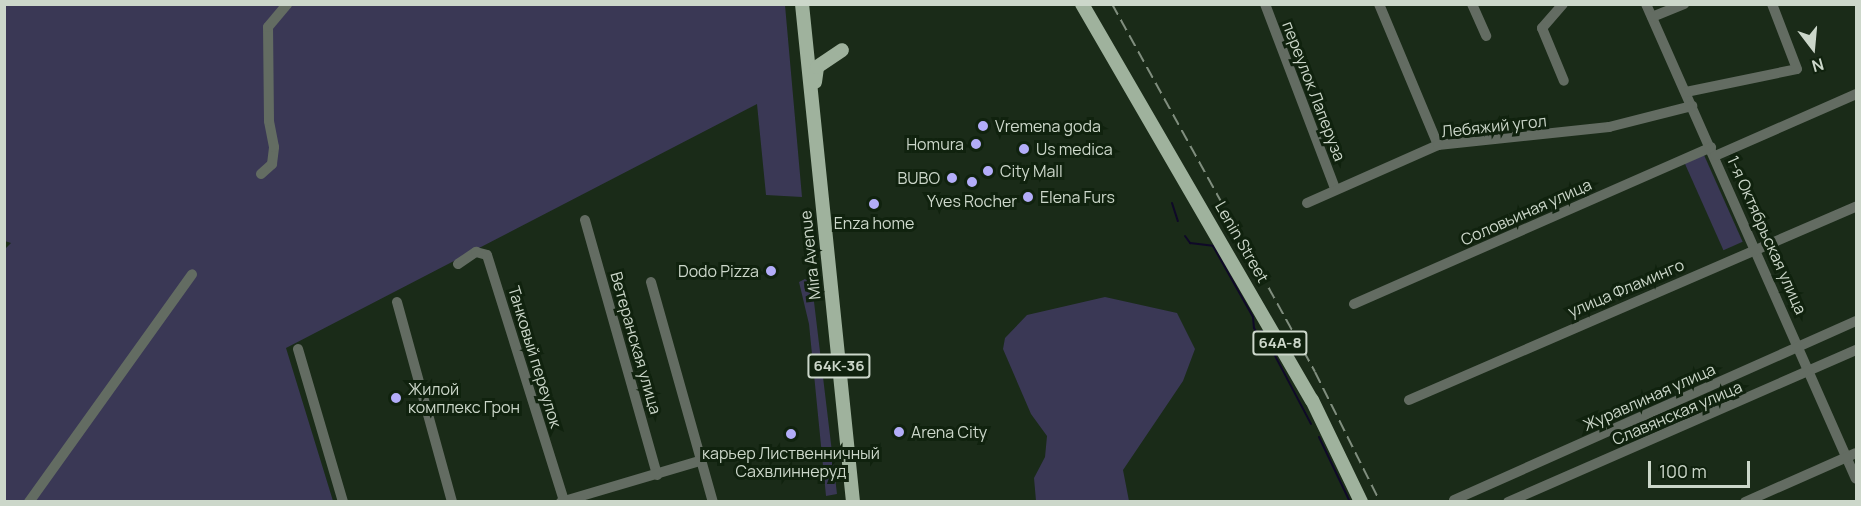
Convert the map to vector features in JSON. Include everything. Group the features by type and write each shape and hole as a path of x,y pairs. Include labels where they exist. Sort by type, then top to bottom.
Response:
{"main road":[{"path":"802,4 815,48 844,50"},
{"name":"Mira Avenue","path":"802,4 854,501"},
{"name":"Lenin Street","path":"1082,4 1312,400 1361,501"},
{"path":"808,60 844,50"},
{"path":"813,117 817,67 844,50"}],"street":[{"path":"261,174 272,164 274,147 269,121 268,27 287,4"},
{"name":"переулок Лаперуза","path":"1265,4 1335,188"},
{"path":"1379,4 1438,145"},
{"path":"1472,4 1486,36"},
{"path":"1563,4 1542,28 1564,81"},
{"name":"1-я Октябрьская улица","path":"1646,4 1810,372 1852,455 1857,479"},
{"path":"1652,17 1684,4"},
{"path":"1686,92 1797,69 1772,4"},
{"name":"Соловьиная улица","path":"1354,304 1713,151 1857,94"},
{"name":"Лебяжий угол","path":"1307,203 1335,188 1350,186 1438,145 1609,127 1692,106"},
{"name":"улица Фламинго","path":"1408,400 1857,207"},
{"name":"Ветеранская улица","path":"585,220 657,475"},
{"name":"Танковый переулок","path":"458,264 476,252 487,255 562,501"},
{"path":"29,501 192,274"},
{"path":"651,282 699,461 713,501"},
{"path":"397,302 452,501"},
{"name":"Журавлиная улица","path":"1454,500 1857,321"},
{"path":"298,349 343,501"},
{"name":"Славянская улица","path":"1509,501 1857,351"},
{"path":"1745,501 1852,455"},
{"path":"562,501 699,461"}],"shaded area":[{"path":"5,5 785,5 802,197 766,195 757,104 286,348 333,501 5,501 4,250 11,243 5,241"},
{"path":"1704,155 1743,242 1723,250 1685,164"},
{"path":"805,279 812,285 837,494 826,496 809,324 799,282"},
{"path":"1105,297 1177,313 1195,349 1183,381 1123,470 1129,501 1036,501 1034,478 1045,457 1047,436 1031,414 1003,349 1005,338 1027,315"}],"waterway":[{"path":"1172,203 1178,221"},
{"path":"1185,236 1190,243 1213,246 1253,317 1254,328 1257,333 1262,331 1311,424"},
{"path":"1319,437 1350,502"}],"railway":[{"path":"1112,4 1315,372 1380,502"}],"place":[{"name":"Vremena goda","path":"983,126"},
{"name":"Homura","path":"976,144"},
{"name":"Us medica","path":"1024,149"},
{"name":"City Mall","path":"988,171"},
{"name":"BUBO","path":"952,178"},
{"name":"Yves Rocher","path":"972,182"},
{"name":"Elena Furs","path":"1028,197"},
{"name":"Enza home","path":"874,204"},
{"name":"Dodo Pizza","path":"771,271"},
{"name":"Жилой комплекс Грон","path":"396,398"},
{"name":"Arena City","path":"899,432"},
{"name":"карьер Лиственничный Сахвлиннеруд","path":"791,434"}]}
